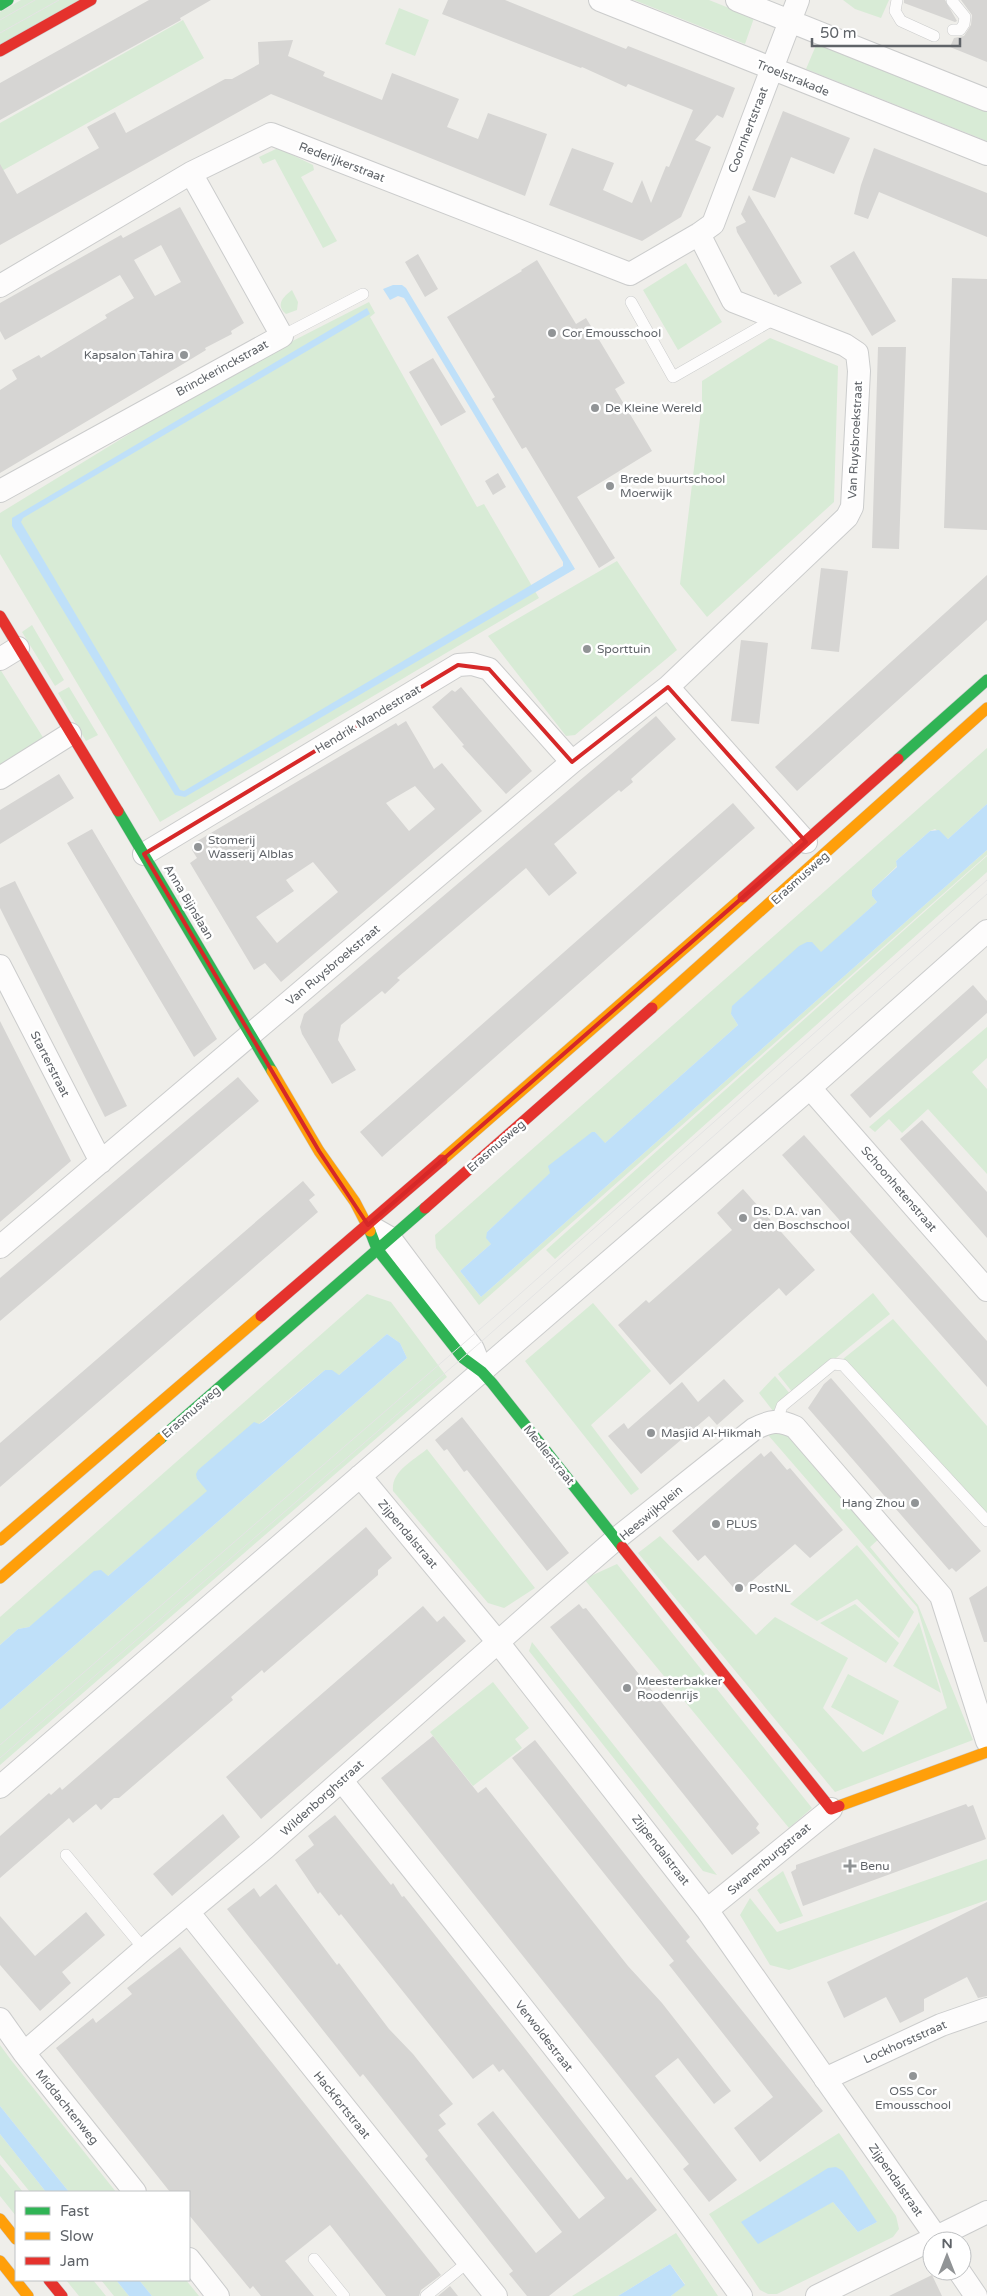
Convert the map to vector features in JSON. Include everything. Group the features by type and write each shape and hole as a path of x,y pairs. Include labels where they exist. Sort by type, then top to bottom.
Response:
{"main road":[{"path":"0,4 8,0"},
{"path":"0,51 91,0"},
{"name":"Anna Bijnslaan","path":"0,616 9,654 70,734 144,854 319,1151 355,1202 368,1225"},
{"name":"Erasmusweg","path":"0,1540 368,1225 806,842 987,680"},
{"name":"Erasmusweg","path":"0,1578 822,859 987,708"},
{"name":"Medlerstraat","path":"482,1372 616,1539"},
{"name":"Heeswijkplein","path":"616,1539 831,1809"},
{"path":"831,1809 987,1752"},
{"path":"0,2219 15,2238"},
{"path":"0,2261 15,2280"},
{"path":"16,2281 28,2296"},
{"path":"50,2281 62,2296"}],"street":[{"name":"Troelstrakade","path":"600,0 987,154"},
{"path":"737,0 987,100"},
{"name":"Coornhertstraat","path":"699,234 713,224 798,0"},
{"name":"Rederijkerstraat","path":"0,286 191,173 270,134 630,274 699,234"},
{"name":"Brinckerinckstraat","path":"0,491 282,336 191,173"},
{"name":"Van Ruysbroekstraat","path":"0,1247 572,762 668,687 847,517 852,507 858,371 856,353 844,345 733,301 699,234"},
{"name":"Hendrik Mandestraat","path":"144,854 458,665 472,664 489,670 572,762"},
{"path":"668,687 806,842"},
{"path":"0,778 70,734"},
{"path":"0,1787 810,1088 983,943"},
{"name":"Starterstraat","path":"0,966 101,1162"},
{"name":"Schoonhetenstraat","path":"810,1088 987,1290"},
{"path":"368,1225 384,1244"},
{"name":"Medlerstraat","path":"384,1244 473,1349 482,1372"},
{"path":"777,1420 795,1427 941,1596 987,1741"},
{"name":"Heeswijkplein","path":"616,1539 754,1429 777,1420"},
{"name":"Zijpendalstraat","path":"360,1476 497,1641 708,1910 931,2231"},
{"name":"Wildenborghstraat","path":"24,2053 342,1781 497,1641 616,1539"},
{"name":"Verwoldestraat","path":"342,1781 560,2056 687,2221 741,2296"},
{"name":"Swanenburgstraat","path":"708,1910 831,1809"},
{"name":"Hackfortstraat","path":"189,1913 496,2296"},
{"name":"Lockhorststraat","path":"826,2079 941,2025 987,2009"},
{"name":"Middachtenweg","path":"0,2019 24,2053 134,2191"},
{"path":"952,2231 987,2212"},
{"path":"817,2296 922,2246"},
{"path":"190,2260 218,2296"},
{"path":"966,2281 976,2296"}],"lane":[{"path":"897,0 895,11 901,21 934,36"},
{"path":"952,1 965,17 964,24 960,30 953,30"},
{"path":"282,336 363,294"},
{"path":"631,302 673,377 776,318"},
{"path":"777,1420 782,1406 794,1396 833,1364 843,1365 987,1521"},
{"path":"66,1855 144,1949"},
{"path":"314,2258 344,2296"},
{"path":"426,2296 468,2262"}],"highlighted area":[{"path":"458,665 489,669 572,762 668,687 806,842 368,1225 319,1151 144,854"}],"green space":[{"path":"21,0 82,0 0,46 0,12"},
{"path":"634,0 709,0 754,18 745,44"},
{"path":"843,0 889,0 881,18 855,9"},
{"path":"399,8 429,20 415,56 385,44"},
{"path":"183,20 204,58 0,172 0,123"},
{"path":"817,43 987,112 987,141 806,69"},
{"path":"278,148 313,165 314,170 301,177 337,241 323,248 275,159 263,164 259,157"},
{"path":"686,263 722,322 678,350 643,290"},
{"path":"292,290 298,302 297,310 286,314 281,304 283,298"},
{"path":"369,302 375,313 370,317 477,507 484,504 539,598 160,822 0,554 0,513 224,376"},
{"path":"770,338 838,366 834,502 707,617 680,584 702,402 702,381"},
{"name":"Sporttuin","path":"617,561 677,650 575,735 566,736 488,636"},
{"path":"32,625 64,680 55,686 22,632"},
{"path":"0,669 44,739 0,766"},
{"path":"69,687 98,735 86,741 58,693"},
{"path":"987,748 987,804 948,839 935,829 930,831 896,861 897,866 872,890 872,896 877,902 821,953 731,1014 738,1025 604,1144 595,1132 487,1232 491,1244 460,1271 481,1297 987,850 987,855 479,1305 436,1248 435,1235"},
{"path":"987,856 987,872 555,1259 546,1250"},
{"path":"987,1027 987,1058 972,1072 987,1089 987,1174 928,1109 902,1133 889,1119 875,1132 869,1127"},
{"path":"873,1293 890,1314 793,1393 778,1374"},
{"path":"367,1294 391,1302 447,1377 0,1765 0,1710 407,1358 400,1343 387,1334 339,1375 325,1370 259,1424 197,1479 208,1491 108,1576 29,1627 18,1629 0,1645 0,1617"},
{"path":"593,1303 651,1371 591,1425 639,1489 631,1495 525,1361"},
{"path":"893,1319 987,1426 987,1517 843,1359"},
{"path":"775,1376 791,1395 773,1411 759,1393"},
{"path":"780,1418 881,1537 870,1547 918,1605 973,1740 835,1792 638,1553 660,1536 756,1635 775,1617 848,1658 823,1708 863,1752 947,1708 917,1607 762,1428"},
{"path":"427,1449 535,1588 504,1608 488,1603 393,1491 393,1484 399,1472"},
{"path":"857,1545 914,1612 899,1638 857,1599 817,1621 790,1604"},
{"path":"617,1564 812,1808 789,1828 584,1579"},
{"path":"855,1604 899,1643 886,1663 820,1623"},
{"path":"919,1622 941,1693 893,1666"},
{"path":"532,1642 717,1875 703,1871 529,1651"},
{"path":"848,1674 899,1701 883,1735 831,1707"},
{"path":"493,1682 529,1728 515,1739 522,1748 473,1786 430,1732"},
{"path":"987,1859 987,1900 789,1970 770,1965 740,1915 750,1898 777,1932"},
{"path":"783,1871 803,1916 780,1924 757,1890"},
{"path":"0,2045 115,2191 68,2191 0,2106"},
{"path":"839,2133 896,2216 899,2229 893,2237 777,2294 768,2294 760,2290 709,2214","holes":["833,2202 877,2222 858,2232"]},
{"path":"0,2134 45,2191 29,2191 0,2155"},
{"path":"0,2164 22,2191 15,2191 15,2215 0,2196"},
{"path":"676,2233 718,2296 671,2296 685,2284 670,2264 618,2296 572,2296"},
{"path":"67,2281 94,2281 106,2296 79,2296"},
{"path":"102,2281 117,2281 129,2296 114,2296"},
{"path":"140,2281 187,2281 199,2296 152,2296"}],"water":[{"path":"393,285 402,285 406,288 575,569 185,797 175,795 12,526 12,518 367,308 370,314 23,518 21,522 180,790 184,791 563,566 563,562 404,298 398,296 390,300 383,289"},
{"path":"987,804 987,850 481,1297 460,1271 491,1244 486,1238 487,1232 550,1173 548,1166 592,1132 595,1132 605,1143 738,1025 731,1014 732,1006 799,946 812,942 821,952 877,902 872,896 872,890 897,867 896,861 930,831 939,830 948,839"},
{"path":"387,1334 400,1343 407,1358 0,1710 0,1645 18,1629 29,1627 94,1571 101,1570 108,1576 207,1491 197,1479 196,1474 198,1470 254,1422 259,1424 264,1421 325,1370 332,1370 339,1375"},
{"path":"0,2106 68,2191 45,2191 0,2134"},
{"path":"836,2167 843,2171 877,2222 858,2232 833,2202 758,2244 741,2222 828,2168"},
{"path":"670,2264 685,2285 671,2296 618,2296"},
{"path":"117,2281 140,2281 152,2296 129,2296"}],"building":[{"path":"149,0 211,0 180,18 181,20 0,120 0,83"},
{"path":"448,0 505,0 626,49 628,46 735,88 723,118 717,115 695,140 711,147 681,217 642,241 549,205 572,148 614,163 603,190 632,203 642,180 651,203 666,166 669,167 693,110 628,84 626,87 582,67 442,14"},
{"path":"904,0 945,0 957,21 955,22 904,3"},
{"path":"961,0 987,0 987,62 950,47 954,38 964,36 971,25 972,15"},
{"path":"293,40 288,56 325,72 323,76 382,100 392,73 459,99 447,127 478,139 488,113 547,134 525,196 271,94 0,245 0,164 17,194 99,148 87,127 115,112 126,133 225,79 232,79 259,64 258,42"},
{"path":"783,111 850,138 834,174 791,157 775,198 752,190"},
{"path":"874,148 987,193 987,237 879,192 868,219 854,214 861,185"},
{"path":"749,195 802,283 778,297 776,294 774,295 737,232 736,227 746,222 741,214"},
{"path":"180,207 244,323 231,331 232,334 205,348 206,350 0,473 0,390 17,379 12,370 39,355 41,358 107,318 105,315 134,298 120,275 5,340 0,331 0,303 121,235 123,238","holes":["161,245 181,282 155,296 134,260"]},
{"path":"854,251 896,321 872,336 830,266"},
{"path":"418,254 438,289 425,297 405,262"},
{"path":"537,260 576,324 586,318 625,383 615,389 652,451 577,497 615,558 599,568 526,447 522,449 492,399 495,397 447,317"},
{"path":"952,278 987,279 987,530 944,528"},
{"path":"878,347 906,347 899,549 872,548"},
{"path":"433,358 466,412 441,426 409,372"},
{"path":"498,473 506,487 493,495 485,481"},
{"path":"821,568 848,571 839,652 811,649"},
{"path":"987,575 987,620 797,791 775,767"},
{"path":"741,640 768,643 759,724 731,721"},
{"path":"461,687 532,771 506,794 462,746 464,745 432,707 452,690 455,692"},
{"path":"656,716 676,739 631,779 633,782 621,792 619,790 554,844 577,873 549,896 526,868 397,978 400,980 385,994 382,991 341,1025 338,1040 356,1070 332,1084 302,1034 300,1027 304,1014"},
{"path":"406,721 434,769 442,763 482,811 281,982 265,963 254,970 190,863 197,858 192,850 194,843 396,723 398,726","holes":["415,786 435,809 409,831 386,803","313,862 338,892 277,943 256,917 294,891 286,880"]},
{"path":"59,774 74,798 0,844 0,810"},
{"path":"733,803 755,828 382,1157 360,1132"},
{"path":"92,829 217,1039 194,1057 67,843"},
{"path":"15,881 127,1106 105,1117 0,908 0,888"},
{"path":"973,985 987,1001 987,1013 870,1118 850,1095"},
{"path":"0,1021 71,1161 0,1222"},
{"path":"238,1077 259,1101 0,1321 0,1278"},
{"path":"922,1120 987,1192 987,1238 900,1139"},
{"path":"804,1135 987,1341 987,1387 782,1155"},
{"path":"303,1181 315,1195 309,1200 318,1212 0,1487 0,1443"},
{"path":"743,1189 815,1270 786,1296 779,1288 670,1385 618,1325 646,1300 649,1303 732,1230 717,1213"},
{"path":"831,1378 981,1551 956,1572 952,1568 949,1570 808,1408 824,1384"},
{"name":"Masjid Al-Hikmah","path":"724,1379 744,1401 717,1425 709,1416 641,1474 608,1436 624,1423 628,1429 682,1382 698,1402"},
{"path":"462,1417 569,1553 547,1571 467,1470 464,1472 447,1449 444,1451 435,1440"},
{"path":"771,1451 787,1470 790,1468 843,1530 810,1558 795,1544 738,1593 705,1555 698,1561 672,1531 761,1453 764,1457"},
{"path":"366,1527 392,1558 378,1570 378,1575 264,1673 262,1670 231,1697 233,1700 119,1798 114,1798 101,1810 96,1804 73,1823 69,1818 0,1878 0,1836 49,1793 51,1795 60,1787 62,1790"},
{"path":"987,1586 987,1642 984,1642 969,1598"},
{"path":"579,1604 583,1609 586,1608 759,1824 756,1828 760,1833 732,1855 550,1627"},
{"path":"423,1606 437,1622 444,1616 466,1641 261,1819 226,1777"},
{"path":"433,1736 478,1793 486,1787 628,1966 662,2003 731,2091 714,2104 678,2058 655,2076 737,2180 709,2202 683,2169 689,2164 381,1778"},
{"path":"535,1740 690,1937 686,1941 823,2111 760,2162 734,2128 773,2097 669,1965 674,1961 512,1758"},
{"path":"966,1804 968,1807 973,1805 986,1839 803,1906 791,1872 796,1869 796,1865"},
{"path":"223,1814 240,1837 172,1896 153,1874"},
{"path":"335,1815 391,1885 393,1883 402,1897 404,1896 627,2180 631,2177 657,2210 549,2296 527,2296 509,2274 513,2271 425,2159 428,2156 363,2074 360,2077 227,1909 254,1888 260,1897 276,1884 337,1965 339,1963 389,2029 413,2054 453,2104 439,2115 446,2124 438,2130 536,2253 562,2232 477,2124 493,2111 579,2219 605,2198 503,2069 499,2072 493,2064 473,2079 341,1914 339,1916 320,1892 318,1894 295,1860 314,1845 308,1836"},
{"path":"987,1902 987,1996 978,1998 967,1977 924,1999 924,2011 900,2023 886,1997 844,2018 827,1982"},
{"path":"86,1912 105,1935 62,1972 71,1983 40,2011 0,1965 0,1916 35,1956"},
{"path":"180,1947 441,2275 421,2290 419,2296 386,2296 330,2225 285,2261 314,2296 261,2296 253,2286 250,2289 190,2216 190,2191 169,2191 56,2048 93,2018 96,2023 132,1994 127,1988"},
{"path":"922,2280 935,2281 942,2296 889,2296"},
{"path":"450,2286 458,2296 438,2296"}],"tram line":[{"path":"0,20 35,0"},
{"path":"0,33 59,0"},
{"path":"0,1745 494,1317 987,880"},
{"path":"0,1758 482,1341 987,894"}],"traffic: fast":[{"path":"0,5 8,0"},
{"path":"898,759 987,680"},
{"path":"118,811 272,1071"},
{"path":"160,1439 425,1208"},
{"path":"370,1231 377,1249 463,1358 482,1372 492,1383 622,1547"}],"traffic: slow":[{"path":"652,1008 987,708"},
{"path":"442,1160 743,897"},
{"path":"272,1071 319,1151 355,1202 370,1231"},
{"path":"0,1540 261,1316"},
{"path":"0,1578 160,1439"},
{"path":"839,1806 987,1752"},
{"path":"0,2219 15,2238"},
{"path":"0,2261 15,2280"},
{"path":"16,2281 28,2296"}],"traffic: jam":[{"path":"0,51 91,0"},
{"path":"0,616 118,811"},
{"path":"743,897 898,759"},
{"path":"425,1208 652,1008"},
{"path":"261,1316 442,1160"},
{"path":"622,1547 831,1809 839,1806"},
{"path":"50,2281 62,2296"}],"place":[{"name":"Cor Emousschool","path":"552,333"},
{"name":"Kapsalon Tahira","path":"184,355"},
{"name":"De Kleine Wereld","path":"595,408"},
{"name":"Brede buurtschool Moerwijk","path":"610,486"},
{"name":"Sporttuin","path":"587,649"},
{"name":"Stomerij Wasserij Alblas","path":"198,847"},
{"name":"Ds. D.A. van den Boschschool","path":"743,1218"},
{"name":"Masjid Al-Hikmah","path":"651,1433"},
{"name":"Hang Zhou","path":"915,1503"},
{"name":"PLUS","path":"716,1524"},
{"name":"PostNL","path":"739,1588"},
{"name":"Meesterbakker Roodenrijs","path":"627,1688"},
{"name":"Benu","path":"850,1866"},
{"name":"OSS Cor Emousschool","path":"913,2076"}]}
